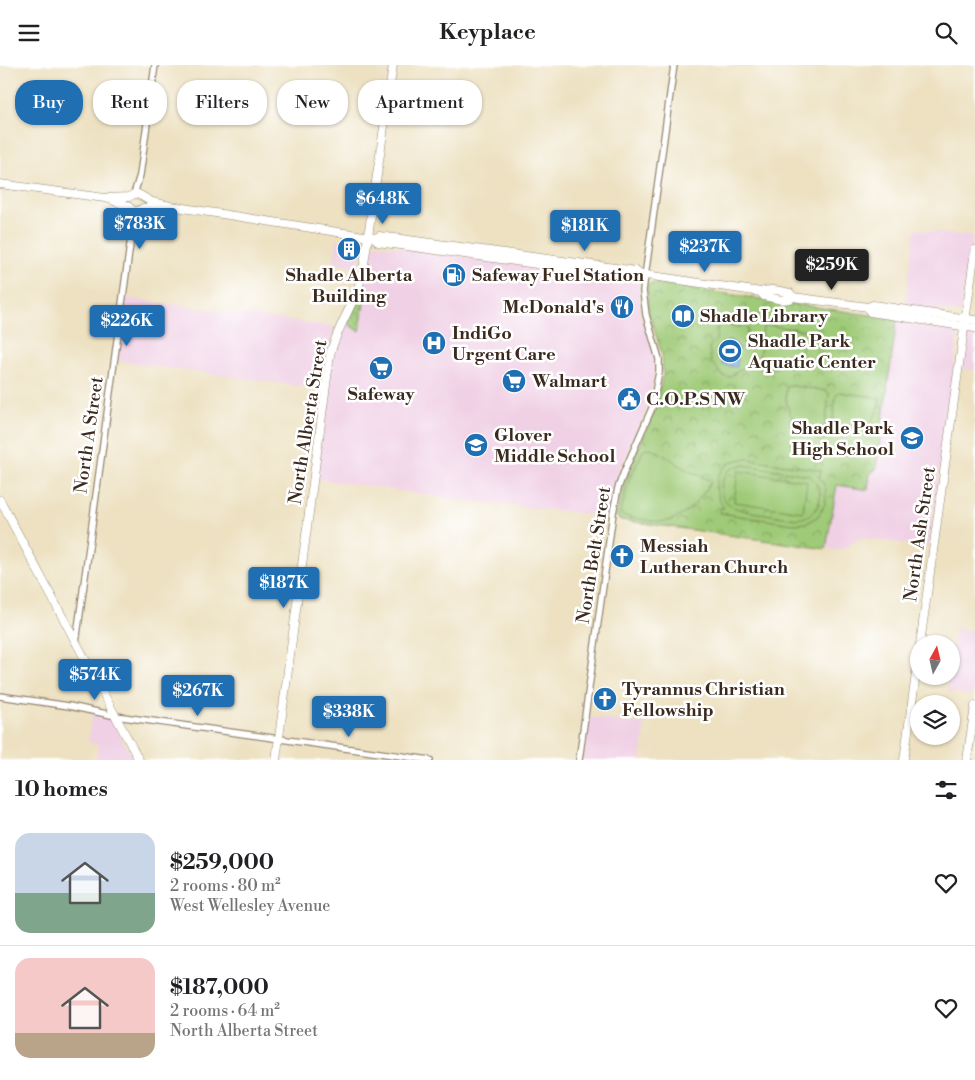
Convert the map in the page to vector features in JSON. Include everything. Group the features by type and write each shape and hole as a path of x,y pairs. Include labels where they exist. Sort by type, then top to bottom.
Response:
{"main road":[{"name":"North Alberta Street","path":"276,760 330,355 336,336 360,283 372,237 393,65"},
{"path":"0,184 105,198 135,200 170,207 372,237 379,236 458,246 636,271 642,275 761,292 764,296 777,299 789,300 793,297 975,328"},
{"path":"135,200 135,212 142,209 170,207"},
{"path":"135,200 146,204 142,209"},
{"path":"372,237 378,242 636,278 642,275"},
{"path":"458,246 474,255 495,251"},
{"name":"North Ash Street","path":"921,635 975,250"},
{"path":"869,310 874,305 975,320"},
{"path":"0,500 139,760"},
{"path":"904,760 914,685"},
{"path":"967,760 975,706"}],"street":[{"name":"North A Street","path":"76,643 135,200 155,65"},
{"name":"North Belt Street","path":"579,760 618,488 652,408 659,372 659,359 644,305 642,275 674,65"},
{"name":"North A Street","path":"132,231 142,209"},
{"path":"0,696 69,706 116,716 430,760"}],"shaded area":[{"path":"915,229 973,237 961,313 905,305"},
{"path":"337,239 358,242 361,245 359,266 334,263"},
{"path":"376,244 639,283 641,316 654,355 654,379 645,413 623,462 606,516 456,499 317,478 333,355 343,329 363,289 371,249"},
{"path":"126,298 335,327 328,346 321,389 118,361"},
{"name":"Shadle Park High School","path":"897,319 956,328 959,331 929,544 927,547 865,538 855,541 842,550 826,549 837,485 876,469"},
{"path":"968,330 975,331 975,370 962,369"},
{"path":"955,628 975,631 975,685 974,692 971,695 947,691 948,685 960,685 960,635 954,635"},
{"path":"92,714 111,719 134,760 96,760 98,744 88,742"},
{"path":"590,717 645,725 641,760 583,760"}],"green space":[{"path":"653,283 897,319 876,469 870,474 868,490 837,485 826,549 621,520 616,516 627,475 653,415 663,375 662,354 648,310 647,288 648,285"},
{"path":"365,287 360,331 352,327 348,322"},
{"name":"Shadle Park Aquatic Center","path":"718,324 748,328 744,344 755,355 746,366 729,377 723,376 711,362 709,347 716,340"},
{"path":"766,325 807,331 802,348 797,355 791,361 776,368 758,368 763,328"},
{"path":"787,385 827,391 829,394 824,434 806,429 794,418 789,411 787,403"},
{"path":"839,392 880,398 875,415 870,422 864,428 849,435 831,435 836,395"},
{"path":"650,448 668,457 685,469 711,481 693,506 680,516 666,521 650,521 620,514 629,480 644,449"},
{"path":"748,459 821,470 820,476 818,476 823,482 826,491 825,504 818,516 807,523 793,524 720,513 721,508 724,508 717,491 719,474 730,463","holes":["744,465 808,475 818,487 819,501 812,513 798,519 751,512 734,507 727,503 721,490 724,477 728,471 737,466"]},
{"path":"738,471 807,481 803,512 734,502"}],"water":[{"path":"727,341 732,341 739,347 738,351 727,357 738,359 737,367 722,365 723,357 719,356 719,351 727,351 725,346"}],"place":[{"name":"Shadle Alberta Building","path":"349,249"},
{"name":"Safeway Fuel Station","path":"454,275"},
{"name":"McDonald's","path":"622,307"},
{"name":"Shadle Library","path":"683,316"},
{"name":"IndiGo Urgent Care","path":"434,343"},
{"name":"Shadle Park Aquatic Center","path":"730,351"},
{"name":"Safeway","path":"381,368"},
{"name":"Walmart","path":"514,381"},
{"name":"C.O.P.S NW","path":"629,399"},
{"name":"Shadle Park High School","path":"912,438"},
{"name":"Glover Middle School","path":"476,445"},
{"name":"Messiah Lutheran Church","path":"622,556"},
{"name":"Tyrannus Christian Fellowship","path":"605,699"}]}
